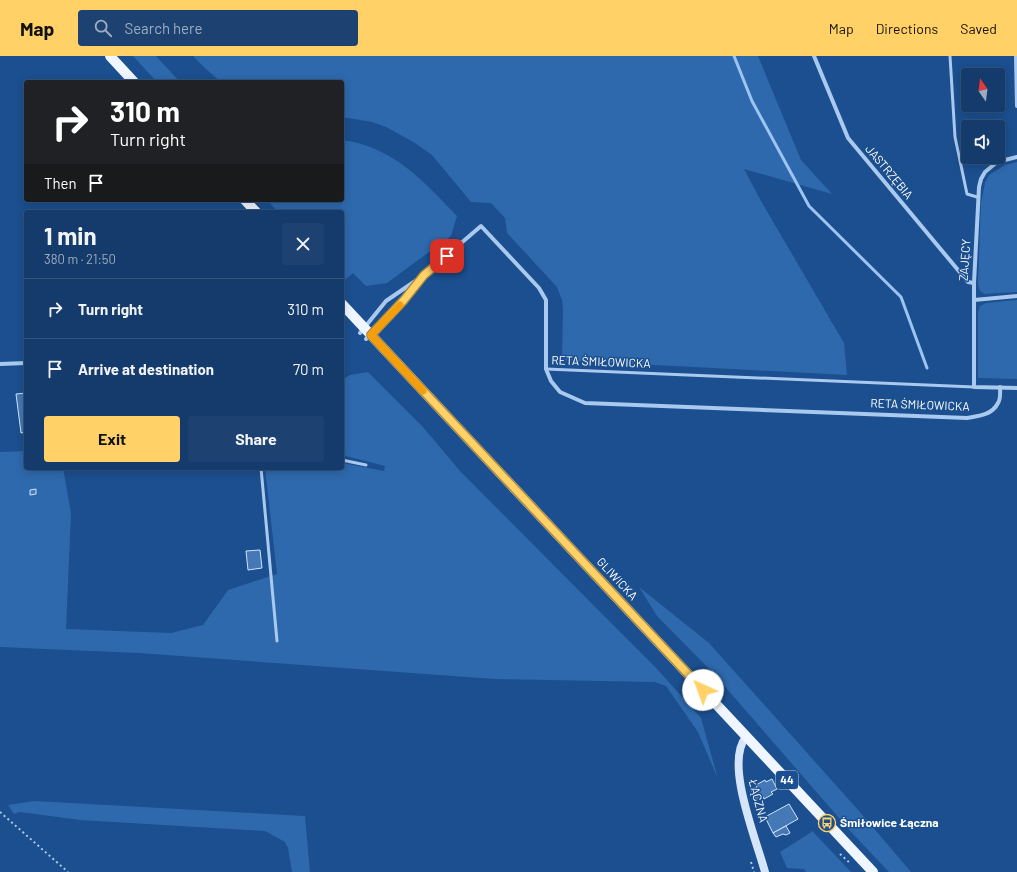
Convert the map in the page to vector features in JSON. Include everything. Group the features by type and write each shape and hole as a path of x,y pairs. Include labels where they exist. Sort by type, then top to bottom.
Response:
{"main road":[{"path":"110,56 132,80"},
{"path":"247,202 254,210"},
{"name":"GLIWICKA","path":"344,307 365,334 872,872"}],"street":[{"name":"JASTRZĘBIA","path":"814,56 848,138 968,282 974,283"},
{"path":"1016,56 1017,106"},
{"name":"ZAJĘCY","path":"974,387 974,283 978,197 981,179 985,172 997,162 1017,157"},
{"path":"365,334 386,301 424,275 481,226 539,288 546,300 546,369"},
{"path":"365,334 404,300 424,275"},
{"path":"974,300 1017,296"},
{"path":"0,364 24,363"},
{"name":"RETA ŚMIŁOWICKA","path":"546,369 551,381 560,392 584,403 968,418 982,416 991,411 999,402 1000,387"},
{"name":"RETA ŚMIŁOWICKA","path":"974,387 1017,388"},
{"name":"ŁĄCZNA","path":"746,737 739,753 739,777 744,802 766,872"}],"lane":[{"path":"950,56 954,137 967,194 978,197"},
{"name":"RETA ŚMIŁOWICKA","path":"546,369 974,387"},
{"path":"344,460 366,465"},
{"path":"261,470 277,641"}],"path":[{"path":"0,812 68,872"}],"shaded area":[{"path":"133,56 156,56 178,80 155,80"},
{"path":"193,56 758,56 801,160 832,194 744,169 761,201 844,343 847,375 562,360 563,308 562,300 557,287 507,233 505,218 491,203 471,202 432,155 415,143 386,127 372,122 344,117 344,80 219,80"},
{"path":"344,140 377,150 392,158 419,178 457,216 451,236 387,283 366,286 353,273 345,280 344,279 344,210 276,210 269,202 344,202"},
{"path":"1017,162 1017,292 984,294 980,291 978,284 981,203 985,183 989,175 1005,165"},
{"path":"1017,300 1017,379 978,378 978,312 980,306 986,303"},
{"path":"368,372 422,426 460,471 658,670 701,718 718,779 698,732 666,686 655,682 494,679 139,653 0,647 0,452 24,451 24,470 63,470 71,513 66,629 171,633 203,625 228,590 277,574 265,470 344,470 344,463 384,471 385,466 344,456 344,379 350,375"},
{"path":"639,587 709,643 859,811 911,872 889,872 852,833 714,674 657,616"},
{"path":"34,801 305,816 310,872 292,872 288,848 285,842 265,831 80,820 20,812 14,814 8,805"},
{"path":"813,831 851,872 806,872 804,869 787,868 780,852"}],"building":[{"path":"24,393 24,432 21,433 16,394"},
{"path":"36,489 36,494 30,495 30,490"},
{"path":"260,550 262,568 248,570 246,551"},
{"path":"772,779 777,789 771,792 773,794 764,799 763,797 757,800 751,790 765,780 766,782"},
{"path":"789,804 798,819 773,833 765,817"},
{"path":"786,826 790,833 776,837 773,833"}],"waterway":[{"path":"734,56 752,101 809,206 901,297 927,368"}],"slow traffic":[{"path":"400,305 371,335 423,391"}],"place":[{"name":"Śmiłowice Łączna","path":"827,823"}],"route":[{"path":"447,256 424,275 404,300 371,335 703,690"}]}
